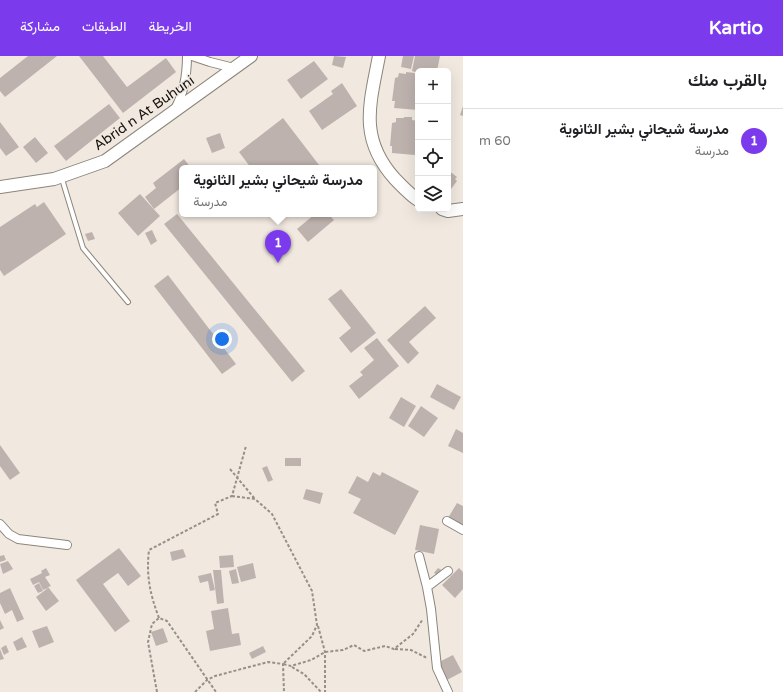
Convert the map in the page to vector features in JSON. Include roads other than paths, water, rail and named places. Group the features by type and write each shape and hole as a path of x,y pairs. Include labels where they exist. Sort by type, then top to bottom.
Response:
{"street":[{"path":"172,113 177,106 184,86 187,56"},
{"path":"192,56 234,68"},
{"name":"Abrid n At Buhuni","path":"0,187 54,179 105,160 251,56"},
{"path":"379,56 369,123 371,137 381,162 404,188 415,197"},
{"path":"451,211 463,210"},
{"path":"447,521 463,530"},
{"path":"0,524 9,534 18,539 67,545"},
{"path":"419,556 431,609 437,668 448,692"},
{"path":"427,587 448,571"}],"lane":[{"path":"61,176 83,248 128,302"}],"place":[{"name":"مدرسة شيحاني بشير الثانوية","path":"278,263"}]}
